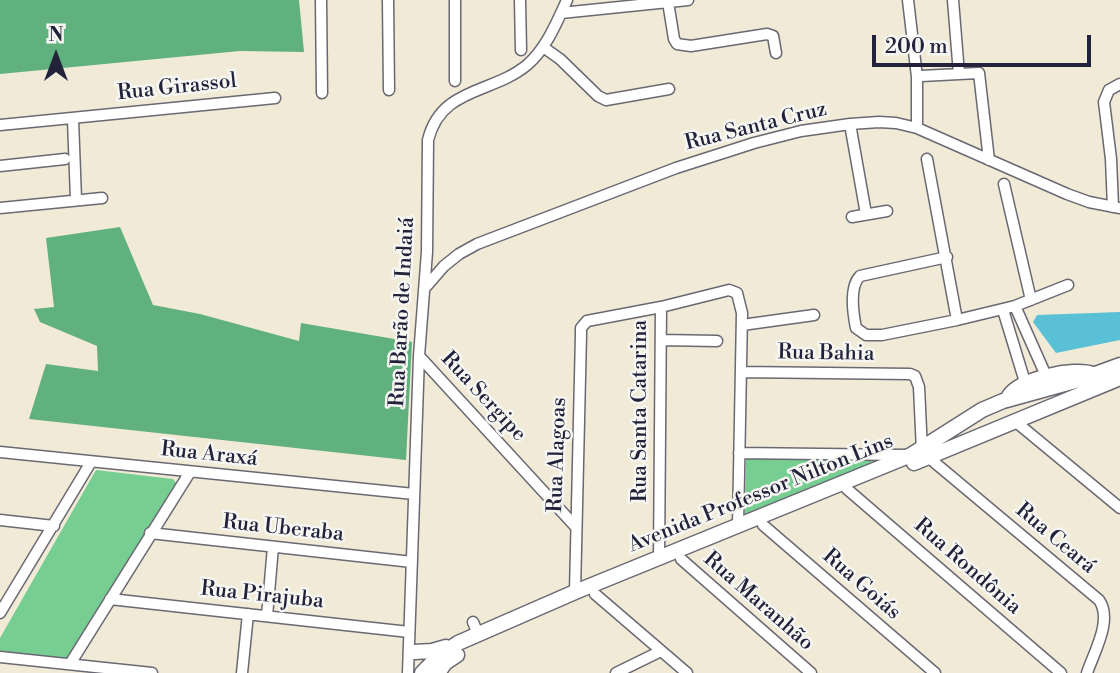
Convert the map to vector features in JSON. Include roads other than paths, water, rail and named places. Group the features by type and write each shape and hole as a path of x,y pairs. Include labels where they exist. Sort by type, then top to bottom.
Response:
{"main road":[{"name":"Avenida Professor Nilton Lins","path":"438,673 445,663 461,651 847,489 920,454 982,410 1005,400 1120,365"},
{"path":"1013,423 1005,400 1014,388 1026,382 1079,370 1094,374"},
{"name":"Avenida Professor Nilton Lins","path":"422,673 438,657 484,625 575,592 920,454 1013,423 1120,378"},
{"path":"982,410 992,431"},
{"path":"411,641 432,651 458,643"}],"street":[{"path":"321,0 322,93"},
{"path":"388,0 389,90"},
{"path":"454,0 455,81"},
{"path":"520,0 521,50"},
{"name":"Rua Barão de Indaiá","path":"408,673 419,356 428,204 428,140 432,122 457,99 526,66 543,47 567,0"},
{"path":"561,13 688,0"},
{"path":"908,0 918,77 917,128"},
{"path":"953,0 959,74"},
{"path":"668,2 677,44 691,46 770,34 776,53"},
{"path":"543,47 606,100 669,89"},
{"path":"921,76 979,73 989,160"},
{"name":"Rua Santa Cruz","path":"424,289 458,254 544,218 676,168 754,143 801,131 850,124 878,122 917,128 1067,194 1116,208 1104,102 1109,90 1120,84"},
{"name":"Rua Girassol","path":"0,125 275,98"},
{"path":"73,118 76,200"},
{"path":"850,124 866,214"},
{"path":"0,166 65,159"},
{"path":"927,159 957,320"},
{"path":"1004,184 1031,300"},
{"path":"0,208 102,198"},
{"path":"852,217 887,211"},
{"path":"947,257 860,276 855,283 853,314 856,328 866,335 882,335 957,320 1003,310 1068,285"},
{"path":"662,307 729,290 737,293 740,298 742,325 738,526"},
{"path":"1015,306 1047,378"},
{"name":"Rua Alagoas","path":"575,592 581,328 587,321 662,307"},
{"name":"Rua Santa Catarina","path":"659,558 662,307"},
{"path":"1003,310 1026,382"},
{"path":"742,325 814,315"},
{"path":"661,340 717,341"},
{"path":"1015,345 1035,352"},
{"name":"Rua Sergipe","path":"419,356 575,526"},
{"name":"Rua Bahia","path":"741,372 910,374 918,380 920,454"},
{"path":"1013,423 1120,508"},
{"name":"Rua Araxá","path":"0,452 414,494"},
{"path":"739,453 920,454"},
{"name":"Rua Ceará","path":"920,454 1099,600 1104,607 1104,625 1087,673"},
{"path":"0,613 91,461"},
{"path":"70,664 190,472"},
{"name":"Rua Rondônia","path":"847,489 1061,673"},
{"path":"0,520 54,526"},
{"name":"Rua Goiás","path":"763,525 935,673"},
{"name":"Rua Uberaba","path":"150,533 412,562"},
{"path":"267,616 273,547"},
{"name":"Rua Maranhão","path":"681,559 811,673"},
{"path":"0,587 14,589"},
{"path":"595,594 687,673"},
{"name":"Rua Pirajuba","path":"110,599 267,616 411,641"},
{"path":"242,673 248,614"},
{"name":"Rua Barão de Indaiá","path":"411,641 422,673"},
{"path":"616,673 661,651"},
{"path":"0,656 152,673"}],"water":[{"path":"1120,312 1120,340 1056,353 1033,322 1037,315"}]}
